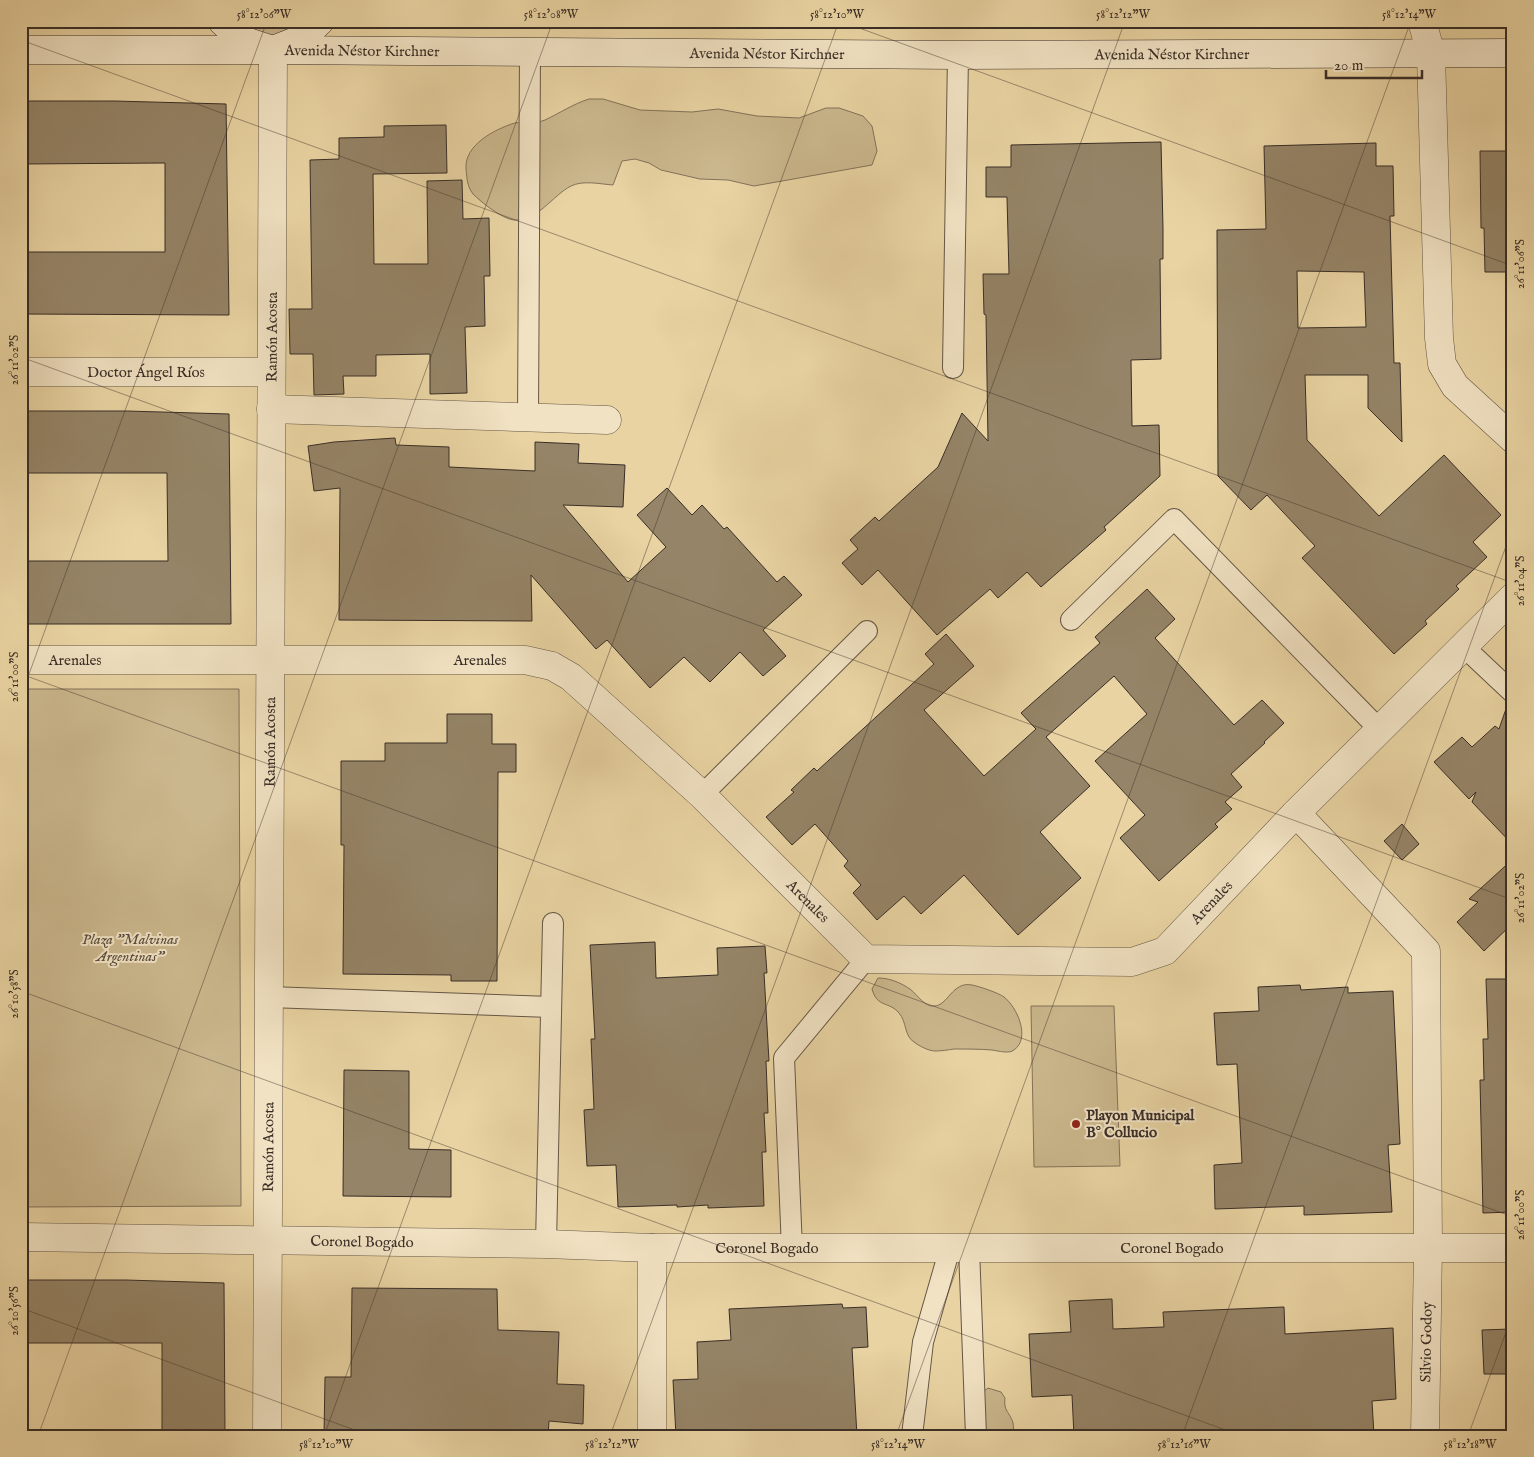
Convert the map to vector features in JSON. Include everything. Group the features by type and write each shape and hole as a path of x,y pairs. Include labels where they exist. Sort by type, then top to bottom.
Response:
{"street":[{"path":"222,21 242,40 273,50 301,39 320,21"},
{"path":"1422,21 1431,54 1439,328 1442,364 1456,386 1513,440"},
{"name":"Avenida Néstor Kirchner","path":"21,50 530,51 958,55 1513,53"},
{"name":"Ramón Acosta","path":"267,1436 273,50"},
{"name":"Doctor Ángel Ríos","path":"21,372 271,372"},
{"path":"272,409 607,420"},
{"name":"Arenales","path":"21,660 525,660 552,666 571,677 702,795 866,959 1132,962 1165,951 1296,813 1513,598"},
{"name":"Silvio Godoy","path":"1296,813 1426,951 1428,1248 1425,1436"},
{"name":"Coronel Bogado","path":"21,1237 268,1239 546,1244 652,1248 1513,1248"},
{"path":"652,1248 652,1436"}],"lane":[{"path":"528,418 530,51"},
{"path":"953,368 958,55"},
{"path":"1070,620 1174,518 1379,729"},
{"path":"702,795 867,631"},
{"path":"1464,647 1513,693"},
{"path":"546,1244 552,923"},
{"path":"792,1249 784,1058 866,959"},
{"path":"269,997 551,1007"},
{"path":"912,1436 923,1342 960,1248"},
{"path":"960,1248 976,1436"}],"green space":[{"path":"239,21 303,21 288,33 268,38 244,26"},
{"path":"589,99 603,99 640,110 692,112 718,109 757,116 799,118 826,108 839,108 863,116 872,126 877,151 872,165 754,186 728,180 700,179 661,170 649,163 635,159 622,161 613,185 576,184 564,190 530,217 514,220 504,217 473,194 468,182 467,160 475,145 482,139 499,129 515,123 545,120"},
{"name":"Plaza \"Malvinas Argentinas\"","path":"21,689 239,689 241,1206 21,1207"},
{"path":"878,978 891,980 903,985 930,1006 939,1005 955,990 965,985 975,986 998,994 1009,1002 1017,1015 1022,1031 1019,1045 1014,1050 1007,1052 968,1049 935,1051 924,1048 911,1039 899,1013 880,1002 874,995 872,989"},
{"name":"Playon Municipal B° Collucio","path":"1031,1006 1114,1006 1120,1166 1034,1167"},
{"path":"988,1388 1001,1392 1005,1398 1006,1409 1012,1419 1013,1436 977,1436 983,1392"}],"building":[{"path":"21,101 226,104 229,315 21,314 21,252 165,252 165,163 21,164"},
{"path":"446,125 447,173 373,174 374,264 428,264 427,181 462,180 463,219 489,218 490,276 484,276 485,326 465,327 467,393 430,394 430,354 376,355 376,376 343,376 344,394 314,395 313,354 290,354 289,309 312,309 310,160 339,159 339,138 384,137 384,126"},
{"path":"1161,142 1163,259 1160,259 1161,359 1131,360 1132,426 1159,425 1160,476 1104,527 1106,530 1041,587 1027,572 998,598 990,589 937,635 878,570 862,585 842,563 858,549 850,540 875,517 879,521 938,467 962,413 988,441 986,315 984,314 983,274 1009,274 1007,197 986,197 986,167 1011,167 1011,145"},
{"path":"1376,143 1376,166 1393,166 1394,216 1390,216 1394,363 1400,363 1402,442 1368,408 1368,375 1305,375 1307,440 1379,516 1444,455 1501,515 1473,542 1487,557 1456,586 1459,589 1425,621 1427,624 1394,654 1302,558 1315,546 1267,495 1251,510 1218,476 1217,230 1266,229 1264,146","holes":["1297,271 1364,272 1366,327 1298,328"]},
{"path":"1480,151 1513,151 1513,272 1485,272 1484,228 1481,228"},
{"path":"21,411 127,411 229,414 231,624 21,624 21,561 168,561 167,473 21,473"},
{"path":"395,438 396,445 449,447 449,467 535,471 535,442 579,444 578,463 625,465 623,507 563,505 628,582 666,547 637,515 667,488 692,515 702,505 724,529 727,527 777,582 784,576 802,595 763,630 786,656 763,676 740,652 710,682 684,657 650,688 607,640 596,649 531,575 532,621 339,620 340,488 314,491 308,446 334,442"},
{"path":"1147,589 1175,619 1155,638 1234,725 1262,700 1284,723 1231,774 1242,787 1225,802 1232,809 1215,824 1218,827 1159,881 1120,838 1145,815 1095,761 1147,714 1114,676 1046,737 1090,786 1040,832 1081,878 1018,935 964,875 921,914 904,896 877,920 853,893 861,885 844,866 848,861 815,824 792,845 766,817 794,792 791,790 814,768 817,771 934,664 925,654 946,634 974,666 924,710 984,776 1036,729 1021,713 1100,643 1095,637"},
{"path":"1508,703 1513,705 1513,845 1472,802 1476,792 1469,799 1434,762 1462,737 1472,747 1495,726 1499,729"},
{"path":"447,714 492,714 492,744 516,744 516,772 498,772 497,981 451,981 451,975 343,974 344,845 341,845 341,761 385,761 385,743 447,743"},
{"path":"1402,824 1419,844 1402,860 1384,841"},
{"path":"1513,859 1513,923 1484,951 1457,922 1478,902 1469,899"},
{"path":"655,942 656,978 718,975 717,948 765,946 767,973 764,973 769,1061 766,1061 768,1113 764,1113 766,1152 762,1152 764,1206 708,1208 708,1205 618,1207 616,1165 587,1166 584,1110 594,1109 591,1039 595,1039 590,945"},
{"path":"1486,979 1513,979 1513,1212 1483,1213 1480,1080 1484,1080 1483,1039 1488,1039"},
{"path":"1300,985 1301,990 1348,987 1348,993 1393,991 1400,1144 1388,1145 1392,1212 1304,1215 1304,1206 1215,1209 1214,1165 1242,1163 1237,1064 1217,1065 1214,1013 1259,1011 1258,987"},
{"path":"344,1070 409,1071 409,1149 451,1150 451,1197 343,1196"},
{"path":"21,1280 126,1280 224,1283 225,1436 162,1436 162,1343 21,1343"},
{"path":"352,1288 497,1289 498,1330 559,1332 557,1384 584,1385 583,1424 549,1421 548,1436 324,1436 325,1377 351,1377"},
{"path":"1112,1299 1113,1329 1164,1327 1163,1312 1284,1307 1285,1334 1393,1328 1396,1399 1372,1401 1374,1436 1074,1436 1072,1395 1032,1397 1029,1334 1071,1332 1069,1301"},
{"path":"842,1304 843,1308 866,1307 868,1347 852,1348 857,1436 676,1436 673,1380 698,1379 697,1342 731,1340 729,1309"},
{"path":"1510,1329 1513,1374 1484,1374 1482,1330"}],"place":[{"name":"Playon Municipal B° Collucio","path":"1076,1124"}]}
